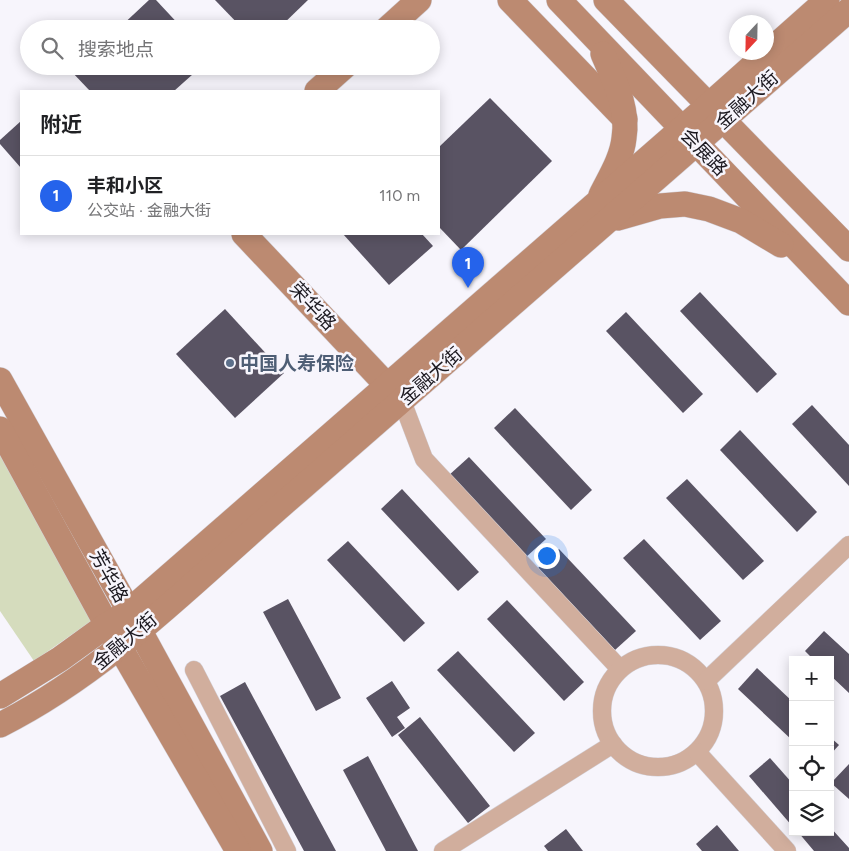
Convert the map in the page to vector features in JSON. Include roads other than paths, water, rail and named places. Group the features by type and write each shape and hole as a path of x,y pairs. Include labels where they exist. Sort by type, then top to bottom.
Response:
{"street":[{"path":"397,20 419,0"},
{"path":"510,0 625,119"},
{"name":"会展路","path":"559,0 849,303"},
{"name":"会展路","path":"606,0 849,249"},
{"name":"金融大街","path":"717,113 827,0"},
{"name":"金融大街","path":"0,725 85,674 120,646 134,620 717,113 849,10"},
{"path":"597,40 620,95 625,119 624,139 614,168 603,212 685,204 709,209 742,220 812,265"},
{"path":"318,90 335,75"},
{"name":"荣华路","path":"245,235 395,393"},
{"name":"芳华路","path":"0,380 260,851"},
{"path":"395,393 424,459 620,669"},
{"name":"芳华路","path":"1,432 107,625 238,851"},
{"path":"706,681 849,545"},
{"name":"金融大街","path":"0,696 60,659 107,625 134,620"},
{"path":"656,654 675,657 693,666 706,681 713,695 715,710 713,726 707,740 697,752 682,762 663,767 644,766 626,758 612,744 605,730 601,714 603,697 609,682 620,669 636,658 656,654"},
{"path":"194,670 287,851"},
{"path":"443,851 612,744"},
{"path":"697,752 787,851"}],"place":[{"name":"丰和小区","path":"468,288"},
{"name":"中国人寿保险","path":"230,363"}]}
